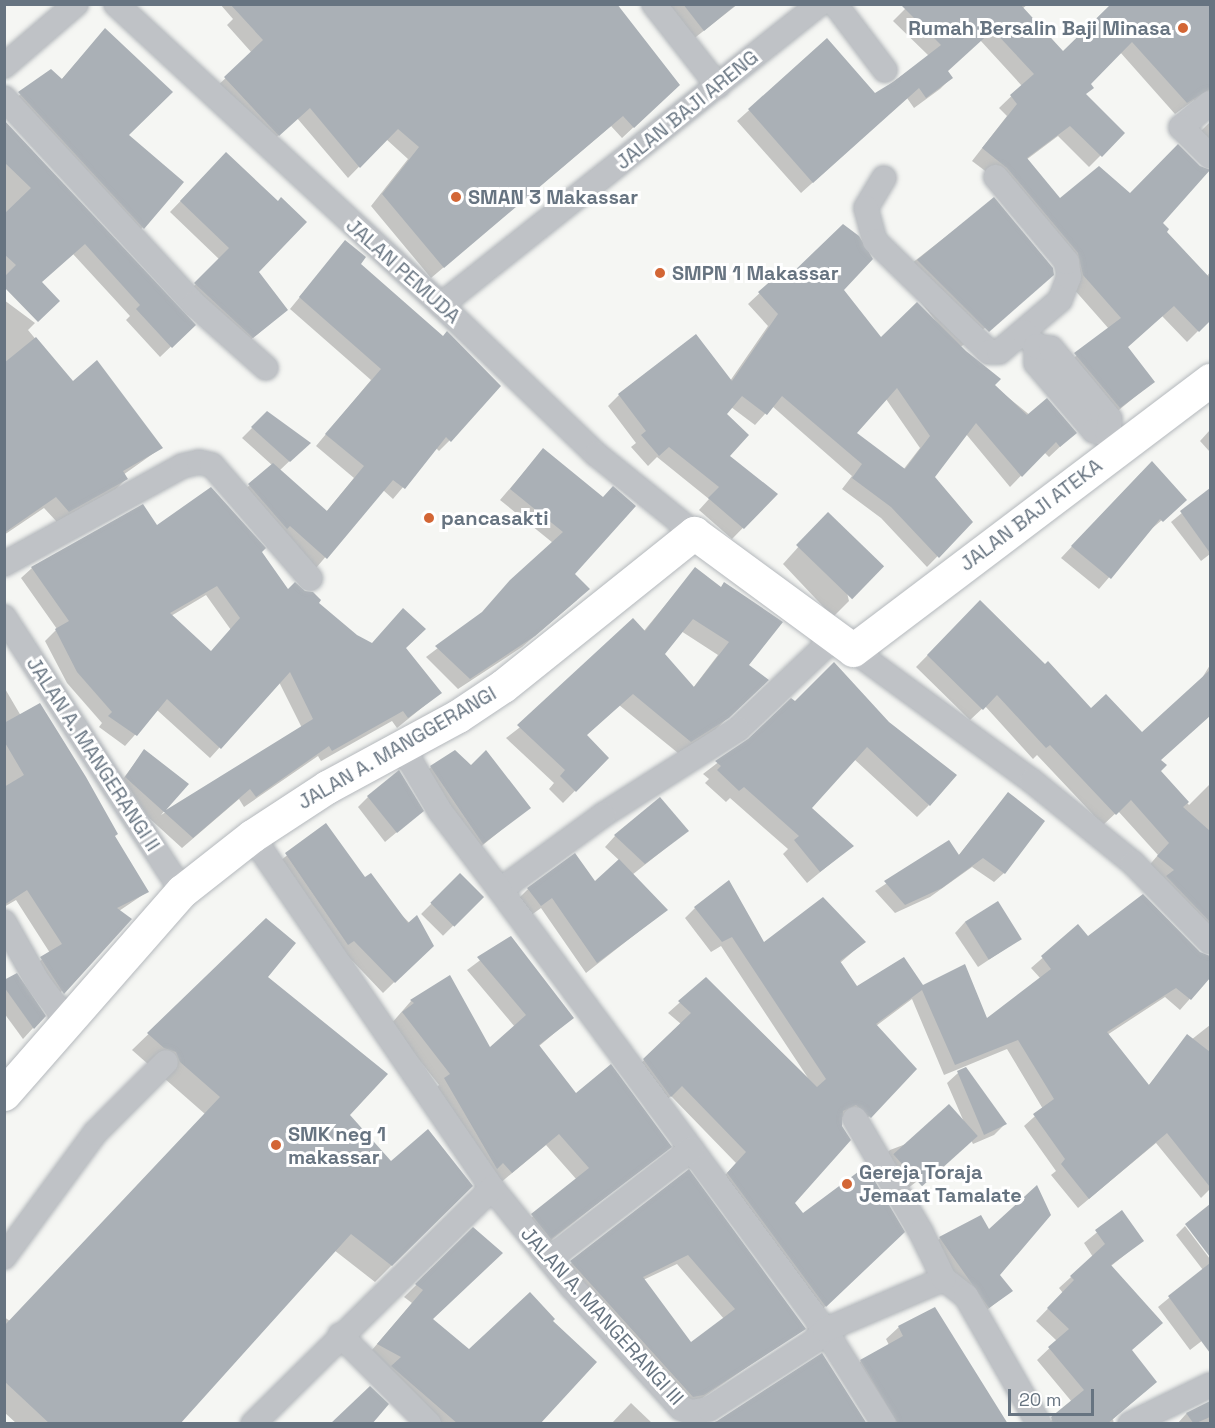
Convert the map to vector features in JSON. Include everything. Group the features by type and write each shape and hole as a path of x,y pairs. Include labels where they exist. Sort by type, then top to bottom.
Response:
{"street":[{"path":"4,66 76,4"},
{"name":"JALAN PEMUDA","path":"116,4 441,305 596,454 694,533"},
{"path":"654,4 718,86"},
{"name":"JALAN BAJI ARENG","path":"441,305 819,4"},
{"path":"835,4 885,70"},
{"path":"4,98 194,304 266,368"},
{"path":"1210,103 1182,127 1210,156"},
{"path":"884,178 866,208 875,241 979,346 989,352 999,352 1030,339 1068,286 1066,262 996,177"},
{"path":"1030,339 1036,363 1094,431 1114,441"},
{"name":"JALAN BAJI ATEKA","path":"844,643 1114,441 1210,380"},
{"path":"4,564 182,466 199,462 212,465 310,578"},
{"path":"694,533 1032,781 1124,855 1210,942"},
{"name":"JALAN A. MANGGERANGI","path":"4,1094 182,891 252,836 503,686 694,533"},
{"name":"JALAN A. MANGERANGI II","path":"4,617 182,891"},
{"path":"500,890 603,815 738,729 844,643"},
{"path":"401,745 440,811 825,1330 884,1424"},
{"name":"JALAN A. MANGERANGI III","path":"252,836 492,1188 549,1259 689,1418 709,1409 813,1342 825,1330 944,1280"},
{"path":"4,922 38,982 67,1021"},
{"path":"4,1257 94,1133 166,1062"},
{"path":"855,1119 921,1232 944,1280 958,1287 966,1296 1039,1424"},
{"path":"549,1259 692,1149"},
{"path":"253,1424 340,1335 492,1188"},
{"path":"340,1335 429,1424"},
{"path":"1130,1424 1210,1385"}],"building":[{"name":"SMAN 3 Makassar","path":"230,4 617,4 680,85 634,128 623,116 444,268 382,194 419,147 398,129 360,168 310,108 279,136 224,77 263,40"},
{"path":"683,4 737,4 704,31"},
{"path":"900,4 1020,4 1063,51 1111,4 1210,4 1210,89 1187,103 1132,42 1091,84 1094,88 1086,94 1125,133 1102,157 1070,126 1027,158 1060,198 1099,166 1130,193 1178,144 1200,166 1210,170 1163,223 1169,229 1167,232 1210,278 1210,321 1199,332 1174,306 1128,347 1155,382 1120,408 1074,353 1121,318 1083,275 1078,253 1007,168 982,148 1017,104 1010,95 1034,74 993,30 948,71 953,78 926,98 919,88 813,183 748,109 827,38 875,93 893,82 941,45"},
{"path":"105,28 173,92 129,135 184,182 144,229 18,92 51,69 62,79"},
{"path":"4,120 196,325 172,348 136,309 140,305 85,244 42,282 60,301 38,322 4,287 4,277 16,265 4,254 4,214 31,188 4,162"},
{"path":"226,152 278,201 281,197 307,222 259,272 288,310 253,338 194,283 229,248 180,201"},
{"path":"994,197 1053,268 1054,275 989,332 917,260"},
{"path":"843,224 859,236 873,259 844,290 881,337 917,302 966,351 1001,379 995,385 1027,415 1047,398 1077,433 1060,447 1056,442 1022,477 976,423 935,477 973,522 939,558 891,507 852,478 862,464 782,396 767,415 742,396 727,414 749,435 730,456 778,494 744,529 708,498 719,487 669,447 659,456 641,435 646,431 618,394 696,334 732,381 778,314 758,292 783,270 789,276","holes":["897,388 930,436 905,469 857,433"]},
{"path":"345,240 366,257 361,264 443,336 447,331 501,386 451,442 446,437 405,489 393,480 327,559 290,526 287,529 248,484 273,463 327,511 364,466 325,434 381,369 299,297"},
{"path":"36,337 73,381 97,360 163,448 123,471 128,479 69,512 56,497 4,533 4,363"},
{"path":"267,411 311,443 290,462 251,427"},
{"path":"543,448 603,497 613,486 636,506 575,574 590,589 535,636 470,679 435,646 482,612 510,580 563,532 510,489"},
{"path":"1152,461 1187,500 1163,522 1160,519 1111,579 1071,546"},
{"path":"211,487 266,548 262,552 288,589 295,582 305,591 313,592 321,600 319,603 357,635 372,643 403,608 426,629 406,648 442,693 408,718 403,711 332,751 329,746 256,797 250,789 193,838 125,777 144,749 189,784 166,810 313,719 290,672 221,749 167,699 137,736 108,716 112,712 77,672 55,629 69,621 31,567 143,504 157,525","holes":["217,586 240,618 211,651 170,613"]},
{"path":"1210,488 1210,553 1180,511"},
{"path":"828,512 884,566 852,599 796,545"},
{"path":"695,567 721,587 724,582 783,622 749,665 769,680 729,718 691,742 633,694 587,735 609,758 576,792 560,776 565,770 517,725 633,618 645,631","holes":["693,619 729,642 694,687 665,654"]},
{"path":"980,600 1045,664 1048,661 1091,708 1106,694 1142,732 1210,670 1210,716 1161,760 1167,765 1161,771 1189,802 1183,807 1210,831 1210,922 1166,876 1174,870 1157,856 1169,843 1131,800 1116,815 1050,745 1046,748 997,695 983,710 927,655"},
{"path":"834,662 889,722 957,775 930,806 867,747 812,808 854,846 820,872 794,840 799,836 744,787 739,791 717,770 721,766 715,761 748,739 791,698 795,701"},
{"path":"40,703 86,777 118,834 115,836 149,892 117,908 132,919 64,994 40,957 62,944 27,890 4,905 4,787 24,775 4,741 4,723"},
{"path":"455,750 471,765 486,750 531,808 483,844 430,766"},
{"path":"399,770 424,811 397,833 367,796"},
{"path":"1008,792 1045,821 1005,874 983,858 942,888 905,905 884,881 949,840 959,855"},
{"path":"660,797 689,831 645,864 614,835"},
{"path":"326,823 365,877 371,873 408,923 417,915 434,946 395,983 354,941 348,945 285,853"},
{"path":"575,853 595,881 619,859 668,910 597,963 552,898 541,906 527,888"},
{"path":"460,873 484,897 454,927 430,903"},
{"path":"729,880 764,942 823,897 866,942 840,961 857,986 904,957 923,985 965,964 987,1018 1051,969 1041,956 1078,924 1088,936 1143,894 1200,952 1210,956 1210,978 1191,1000 1176,988 1107,1032 1149,1085 1187,1034 1210,1052 1210,1187 1167,1133 1089,1199 1061,1164 1065,1159 1033,1114 1054,1099 1018,1040 955,1065 922,990 876,1024 917,1069 871,1118 856,1105 843,1111 842,1126 851,1140 795,1203 803,1213 866,1166 905,1232 826,1307 727,1173 746,1152 682,1086 671,1097 643,1059 691,1013 678,1001 706,977 817,1087 826,1079 732,937 722,942 694,907"},
{"path":"998,901 1022,939 989,960 965,922"},
{"name":"SMK neg 1 makassar","path":"266,918 296,943 268,977 388,1074 350,1115 391,1161 428,1129 473,1186 392,1266 351,1234 180,1424 50,1424 4,1381 4,1326 220,1097 180,1062 176,1052 164,1048 147,1033"},
{"path":"511,936 574,1018 539,1045 576,1093 611,1064 672,1147 551,1239 531,1214 589,1168 559,1134 512,1173 503,1163 497,1169 444,1078 450,1074 402,1012 414,1003 410,1000 450,975 490,1047 526,1015 477,957"},
{"path":"17,973 46,1016 34,1029 4,987 4,980"},
{"path":"966,1067 1007,1124 984,1135 957,1071"},
{"path":"949,1104 978,1136 922,1186 893,1154"},
{"path":"689,1169 806,1329 704,1395 693,1397 570,1261","holes":["688,1255 735,1309 691,1342 643,1277"]},
{"path":"1037,1185 1051,1215 1000,1275 1013,1291 989,1308 939,1237 981,1215 989,1229"},
{"path":"1210,1204 1210,1257 1185,1224"},
{"path":"1122,1210 1144,1241 1111,1265 1163,1323 1132,1350 1157,1382 1107,1424 1053,1424 1051,1417 1084,1390 1048,1347 1069,1329 1047,1308 1074,1280 1070,1276 1105,1244 1095,1230"},
{"path":"473,1227 503,1253 433,1319 469,1349 530,1292 555,1319 553,1321 597,1362 540,1424 458,1424 391,1366 401,1357 377,1344 423,1290 415,1284"},
{"path":"1210,1263 1210,1353 1168,1296"},
{"path":"935,1307 1008,1424 898,1424 860,1360 903,1336 898,1326"},
{"path":"822,1353 867,1424 709,1424 717,1421"},
{"path":"370,1386 389,1404 372,1424 330,1424"},
{"path":"1210,1401 1210,1417 1194,1424 1186,1413"}],"place":[{"name":"Rumah Bersalin Baji Minasa","path":"1183,28"},
{"name":"SMAN 3 Makassar","path":"456,197"},
{"name":"SMPN 1 Makassar","path":"660,273"},
{"name":"pancasakti","path":"429,518"},
{"name":"SMK neg 1 makassar","path":"276,1145"},
{"name":"Gereja Toraja Jemaat Tamalate","path":"847,1184"}]}
